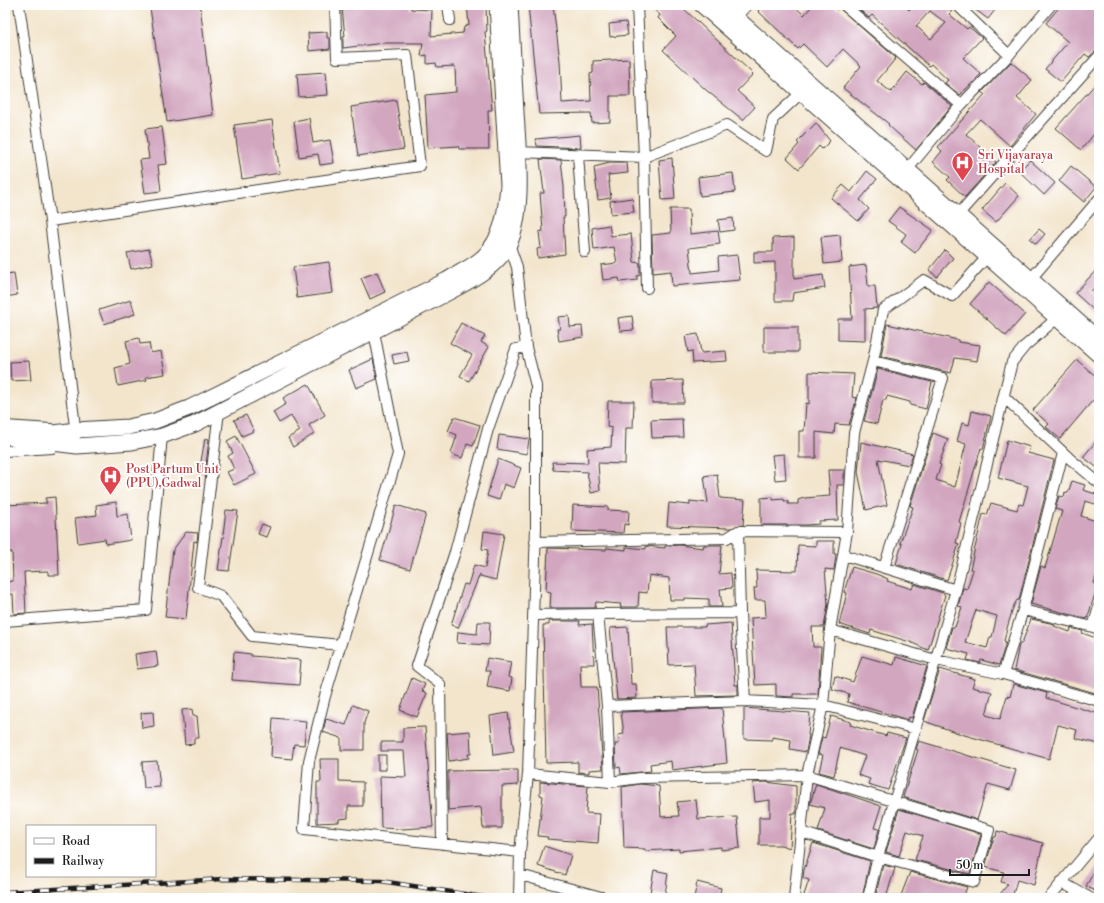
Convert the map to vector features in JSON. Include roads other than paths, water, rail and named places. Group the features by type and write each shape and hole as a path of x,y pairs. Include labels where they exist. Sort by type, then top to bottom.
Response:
{"main road":[{"path":"497,5 508,185 504,240"},
{"path":"7,439 76,446 132,442 162,436 195,424 374,332 476,277 495,262 516,216 519,184 510,5"},
{"path":"702,5 801,93 954,220 1030,280 1098,338"},
{"path":"722,5 907,170 987,257 1099,355"},
{"path":"7,439 76,430 128,427 155,421 189,408 448,280 471,266 504,240"}],"street":[{"path":"19,5 50,222 76,430 76,446"},
{"path":"50,222 420,166 407,55 337,58 335,5"},
{"path":"448,5 450,20"},
{"path":"637,5 644,157 647,288"},
{"path":"736,17 747,5"},
{"path":"844,5 962,105"},
{"path":"957,5 1009,55"},
{"path":"907,170 962,105 1009,55 1051,5"},
{"path":"954,220 1099,56"},
{"path":"518,152 644,157 728,125 766,151 773,119 801,93"},
{"path":"578,155 585,252"},
{"path":"1030,280 1099,199"},
{"path":"504,240 517,267 526,347 536,386 535,542 528,774 520,852 519,898"},
{"path":"794,898 807,775 823,705 830,630 844,556 854,433 873,361 884,310 924,280 952,296 987,257"},
{"path":"868,898 878,857 956,590 1012,362 1025,346 1057,318"},
{"path":"374,332 398,454 340,645 309,761 304,829 520,852"},
{"path":"442,844 440,684 417,666 455,552 488,429 516,349 526,347"},
{"path":"873,361 943,378 884,568"},
{"path":"1004,397 1063,453 1099,483"},
{"path":"219,411 198,587 221,596 252,636 340,645"},
{"path":"5,621 146,610 162,436"},
{"path":"1003,674 1022,610 1063,453"},
{"path":"535,542 727,538 738,531 847,532"},
{"path":"738,531 740,614 745,701"},
{"path":"844,556 956,590"},
{"path":"1022,610 1096,628 1099,607"},
{"path":"598,614 607,706 610,782"},
{"path":"533,615 740,614"},
{"path":"830,630 936,660 1003,674 1099,701"},
{"path":"607,706 745,701 823,705 916,729"},
{"path":"528,774 610,782 640,778 807,775 895,803 988,830 974,882 878,857 801,832"},
{"path":"1049,898 1061,882 1097,842"},
{"path":"520,875 605,898"},
{"path":"1061,882 1090,898"}],"railway":[{"path":"5,892 223,879 381,881 490,898"}],"place":[{"name":"Sri Vijayaraya Hospital","path":"962,182"},
{"name":"Post Partum Unit (PPU),Gadwal","path":"110,496"}]}
